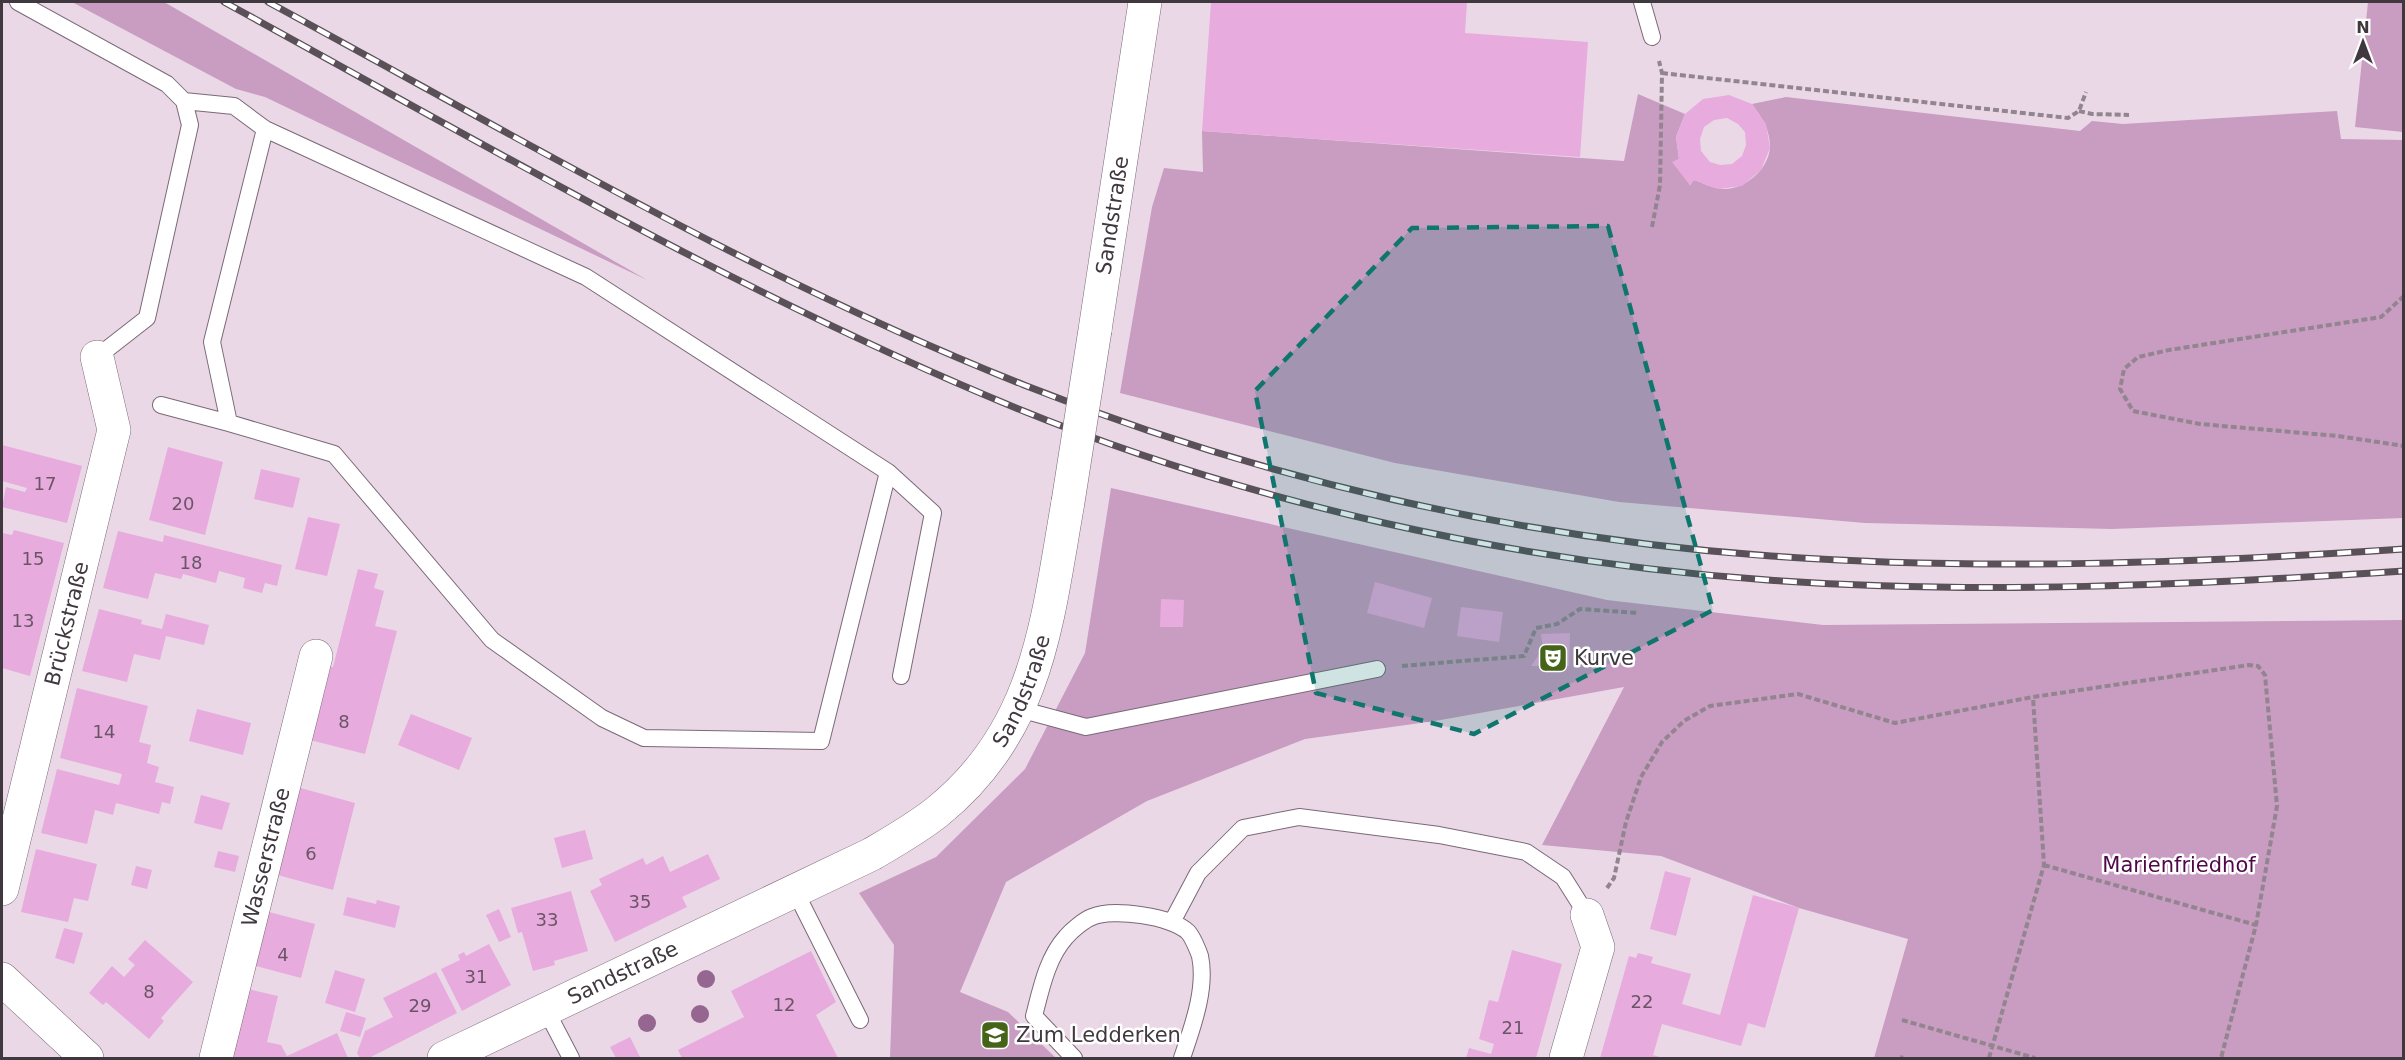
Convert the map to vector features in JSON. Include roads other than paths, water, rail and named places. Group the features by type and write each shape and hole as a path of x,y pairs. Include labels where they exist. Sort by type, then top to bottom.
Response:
{"street":[{"name":"Sandstraße","path":"444,1059 872,854 906,834 938,811 975,777 1005,736 1031,682 1043,641 1068,502 1145,2"},
{"name":"Brückstraße","path":"2,889 114,430 97,357"},
{"name":"Wasserstraße","path":"216,1059 316,656"},
{"path":"1566,1059 1598,947 1587,915"},
{"path":"2,979 87,1059"}],"lane":[{"path":"18,2 167,84 184,101 190,125 147,318 97,357"},
{"path":"1642,2 1652,38"},
{"path":"184,101 234,106 265,129 586,278 888,472 933,513 901,676"},
{"path":"229,423 212,342 265,129"},
{"path":"161,405 334,454 492,640 602,718 644,738 821,741 888,472"},
{"path":"1019,709 1086,727 1377,669"},
{"path":"1172,922 1198,873 1243,828 1299,817 1439,835 1526,852 1563,877 1587,915"},
{"path":"795,891 860,1020"},
{"path":"1074,1059 1034,1016 1044,974 1066,937 1092,917 1120,912 1172,922 1189,932 1200,956 1200,986 1192,1029 1182,1059"},
{"path":"546,1010 572,1059"}],"railway":[{"path":"224,2 614,216 813,317 1016,408 1105,442 1197,473 1290,500 1481,543 1577,559 1768,580 1927,587 2086,586 2404,571"},
{"path":"268,2 640,205 830,300 926,344 1114,419 1297,476 1485,519 1580,535 1771,556 1850,561 2008,564 2246,558 2404,549"}],"place":[{"name":"Kurve","path":"1553,658"},
{"name":"Zum Ledderken","path":"995,1035"}],"park label":[{"name":"Marienfriedhof","path":"2179,865"}]}
